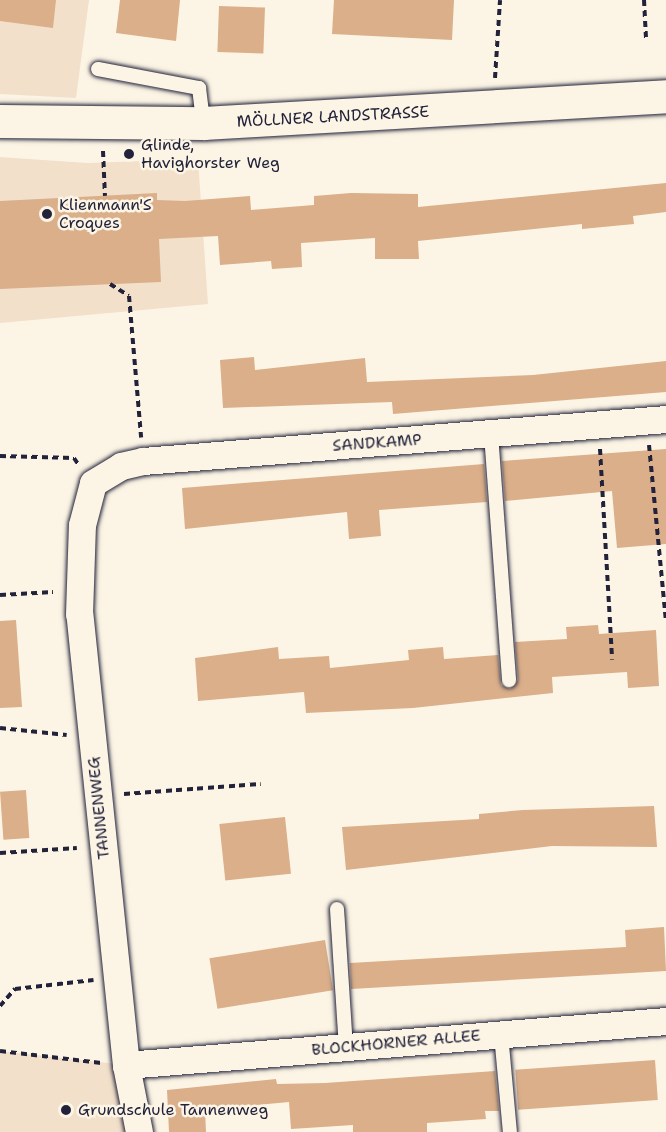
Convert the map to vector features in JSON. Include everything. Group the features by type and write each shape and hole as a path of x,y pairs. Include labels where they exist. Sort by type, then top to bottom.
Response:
{"main road":[{"name":"MÖLLNER LANDSTRASSE","path":"0,121 203,123 493,109 666,96"}],"street":[{"name":"SANDKAMP","path":"93,483 121,466 143,461 598,427 657,420"},
{"name":"TANNENWEG","path":"93,483 82,525 80,591 92,737 126,1065 139,1132"},
{"name":"BLOCKHORNER ALLEE","path":"126,1065 666,1021"}],"lane":[{"path":"98,69 199,88 203,123"},
{"path":"491,434 509,680"},
{"path":"337,909 346,1047"},
{"path":"501,1034 510,1132"}],"path":[{"path":"493,109 500,0"},
{"path":"644,0 645,39"},
{"path":"101,122 105,196"},
{"path":"110,284 129,296 143,461"},
{"path":"657,420 666,620"},
{"path":"598,427 612,660"},
{"path":"0,456 74,458 93,483"},
{"path":"0,595 80,591"},
{"path":"0,728 92,737"},
{"path":"98,796 261,784"},
{"path":"0,853 103,846"},
{"path":"0,1006 15,989 117,978"},
{"path":"0,1051 126,1065"}],"shaded area":[{"path":"0,0 89,0 76,98 0,94"},
{"path":"0,157 87,163 198,159 208,304 0,323"},
{"name":"Grundschule Tannenweg","path":"0,1051 126,1065 135,1132 0,1132"}],"building":[{"path":"0,0 56,0 53,28 0,21"},
{"path":"120,0 180,0 176,41 116,33"},
{"path":"334,0 454,0 452,40 332,34"},
{"path":"219,6 265,8 263,54 217,52"},
{"path":"666,183 666,212 633,216 634,224 582,229 582,224 418,241 419,259 375,259 375,238 301,243 302,267 272,269 271,261 220,265 218,236 159,239 161,282 0,289 0,201 157,193 157,200 185,201 250,196 251,210 314,205 314,196 351,193 418,194 418,207"},
{"path":"254,357 255,370 365,358 367,382 533,375 666,361 666,392 393,414 392,402 223,408 220,360"},
{"path":"666,449 666,544 617,548 612,491 505,501 502,461"},
{"path":"484,464 487,502 379,510 381,536 349,539 347,512 185,529 182,488"},
{"path":"16,620 22,707 0,708 0,621"},
{"path":"598,625 599,634 656,630 659,686 628,688 627,672 552,677 553,693 413,708 306,713 304,692 198,701 195,658 278,647 279,659 329,656 330,668 409,660 408,650 443,647 444,659 498,655 501,685 510,689 518,680 515,642 567,639 566,627"},
{"path":"26,790 29,838 3,840 0,792"},
{"path":"654,806 657,847 552,846 346,870 342,827 479,819 479,814 523,810"},
{"path":"285,817 291,874 225,881 219,824"},
{"path":"664,927 666,971 351,989 350,963 626,947 625,930"},
{"path":"325,940 333,990 217,1009 209,958"},
{"path":"655,1060 658,1100 518,1110 515,1070"},
{"path":"495,1071 499,1111 485,1111 486,1119 427,1123 427,1132 353,1132 353,1125 291,1129 289,1102 205,1110 206,1132 169,1132 167,1090 276,1079 277,1084 325,1083"}],"place":[{"name":"Glinde, Havighorster Weg","path":"129,154"},
{"name":"Klienmann'S Croques","path":"47,214"},
{"name":"Grundschule Tannenweg","path":"66,1110"}]}
